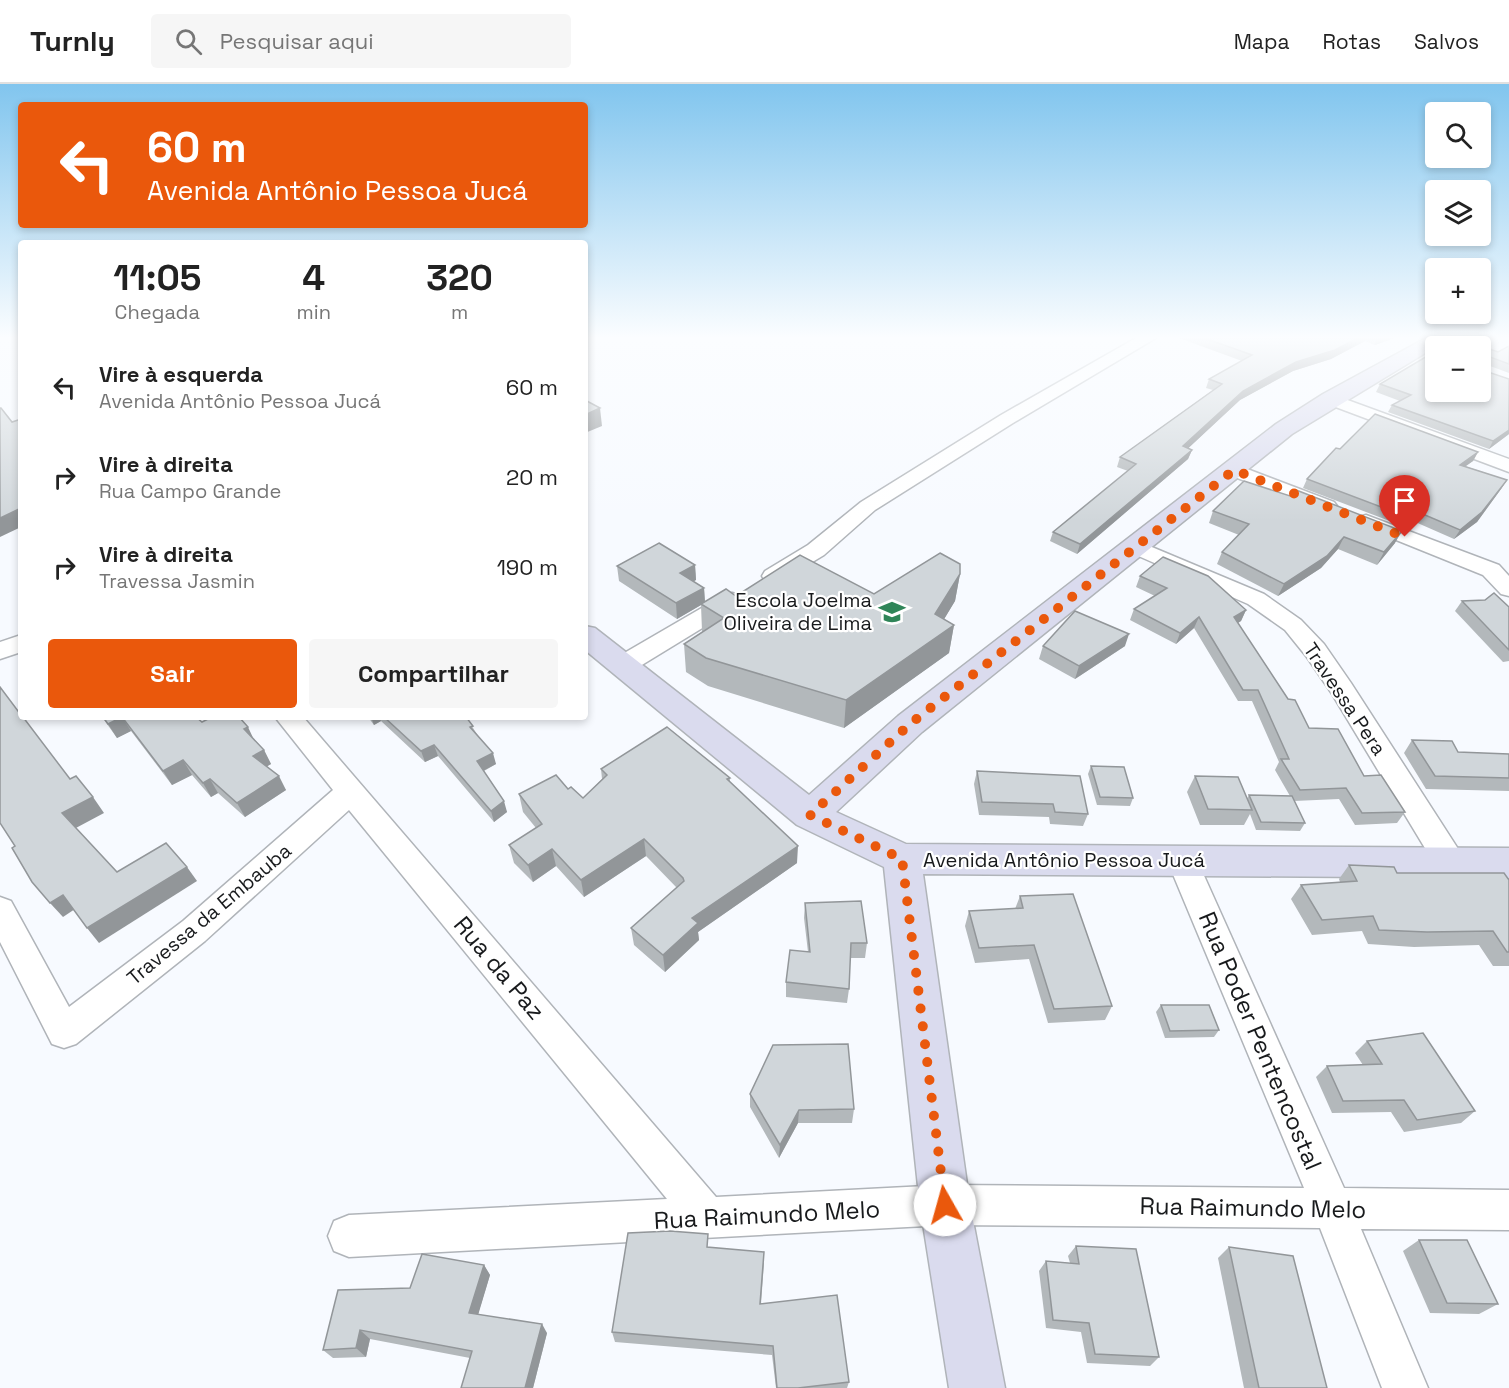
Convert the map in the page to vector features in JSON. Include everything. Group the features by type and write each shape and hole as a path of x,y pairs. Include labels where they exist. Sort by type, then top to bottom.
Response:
{"street":[{"path":"623,665 816,550 868,506 1042,399"},
{"path":"810,815 910,724 1284,429 1330,399 1509,466"},
{"path":"1234,470 1346,514 1500,564 1509,589"},
{"name":"Travessa Pera","path":"1135,546 1256,599 1293,625 1315,650 1342,689 1451,864"},
{"name":"Avenida Antônio Pessoa Jucá","path":"588,636 810,815 902,859 1509,863"},
{"path":"0,651 18,644"},
{"name":"Rua da Paz","path":"291,720 709,1219"},
{"name":"Travessa da Embauba","path":"0,910 64,1032 203,924 351,791"},
{"path":"902,859 945,1205 977,1388"},
{"name":"Rua Poder Pentencostal","path":"1182,860 1333,1209 1405,1388"},
{"name":"Rua Raimundo Melo","path":"349,1236 945,1205 1509,1210"}],"building":[{"path":"1201,399 1234,399 1183,446 1192,450 1080,544 1053,532 1136,464 1120,457"},
{"path":"1404,399 1425,399 1425,402 1491,402 1491,399 1509,399 1509,430 1493,441 1392,405"},
{"path":"588,402 600,408 588,414"},
{"path":"1,408 12,422 18,420 18,509 0,518"},
{"path":"1375,414 1478,452 1460,465 1507,480 1482,512 1460,530 1418,512 1413,519 1307,479 1336,448 1340,449"},
{"path":"1244,481 1290,496 1296,490 1402,531 1384,552 1344,537 1327,556 1284,584 1222,552 1249,524 1213,511"},
{"path":"659,543 695,565 680,573 704,588 676,603 617,566"},
{"path":"940,553 960,564 960,574 935,614 954,625 846,700 706,658 684,644 724,618 701,604 726,589 736,596 800,555 874,594"},
{"path":"1163,557 1208,576 1246,610 1234,617 1288,699 1295,700 1309,728 1338,729 1364,776 1381,775 1405,812 1362,813 1346,788 1300,790 1281,759 1289,759 1258,690 1243,690 1199,617 1180,633 1134,609 1167,588 1140,576"},
{"path":"1494,593 1509,607 1509,650 1462,601 1485,600"},
{"path":"1075,611 1129,634 1079,666 1043,646"},
{"path":"0,687 18,711 18,720 25,720 70,779 76,776 93,797 62,813 117,872 166,843 187,867 87,928 63,895 50,903 32,882 12,848 15,846 0,823"},
{"path":"124,720 200,720 202,722 242,720 248,727 244,729 264,750 253,756 279,776 237,803 210,779 203,783 183,760 163,771"},
{"path":"387,720 468,720 473,726 470,727 493,753 477,761 504,801 491,811 434,745 421,751"},
{"path":"667,727 730,778 727,779 798,846 692,918 698,923 663,955 631,928 684,881 644,839 581,880 552,849 528,865 509,845 542,824 519,794 556,775 568,789 571,787 583,798 607,775 601,769"},
{"path":"1412,740 1452,741 1458,752 1509,754 1509,778 1435,776"},
{"path":"1091,766 1124,767 1133,798 1100,797"},
{"path":"977,771 1080,776 1088,814 1055,812 1053,804 982,802"},
{"path":"1195,776 1238,777 1252,810 1208,809"},
{"path":"1249,795 1292,796 1305,823 1261,822"},
{"path":"1349,865 1394,867 1397,873 1504,873 1509,880 1509,952 1493,931 1379,930 1373,916 1322,920 1301,885 1357,881"},
{"path":"1073,894 1112,1006 1054,1009 1034,945 979,948 969,911 1023,908 1020,896"},
{"path":"861,901 867,943 851,943 849,989 786,982 790,950 810,952 805,903"},
{"path":"1161,1005 1209,1005 1219,1030 1170,1031"},
{"path":"1423,1033 1475,1111 1417,1120 1404,1100 1343,1101 1327,1066 1382,1064 1367,1041"},
{"path":"848,1044 854,1109 799,1110 780,1145 750,1094 773,1045"},
{"path":"670,1231 708,1234 707,1247 764,1252 760,1304 837,1295 849,1382 777,1388 773,1346 612,1332 628,1233"},
{"path":"1419,1240 1467,1240 1498,1304 1447,1303"},
{"path":"1076,1246 1136,1249 1159,1357 1095,1354 1089,1323 1053,1320 1046,1261 1079,1264"},
{"path":"1229,1247 1293,1256 1327,1388 1259,1388"},
{"path":"422,1254 484,1265 469,1313 542,1324 525,1388 461,1388 472,1351 360,1330 356,1348 323,1350 338,1290 410,1288"}],"place":[{"name":"Escola Joelma Oliveira de Lima","path":"892,612"}],"route":[{"path":"945,1205 902,859 810,815 910,724 1234,470 1405,537"}]}
